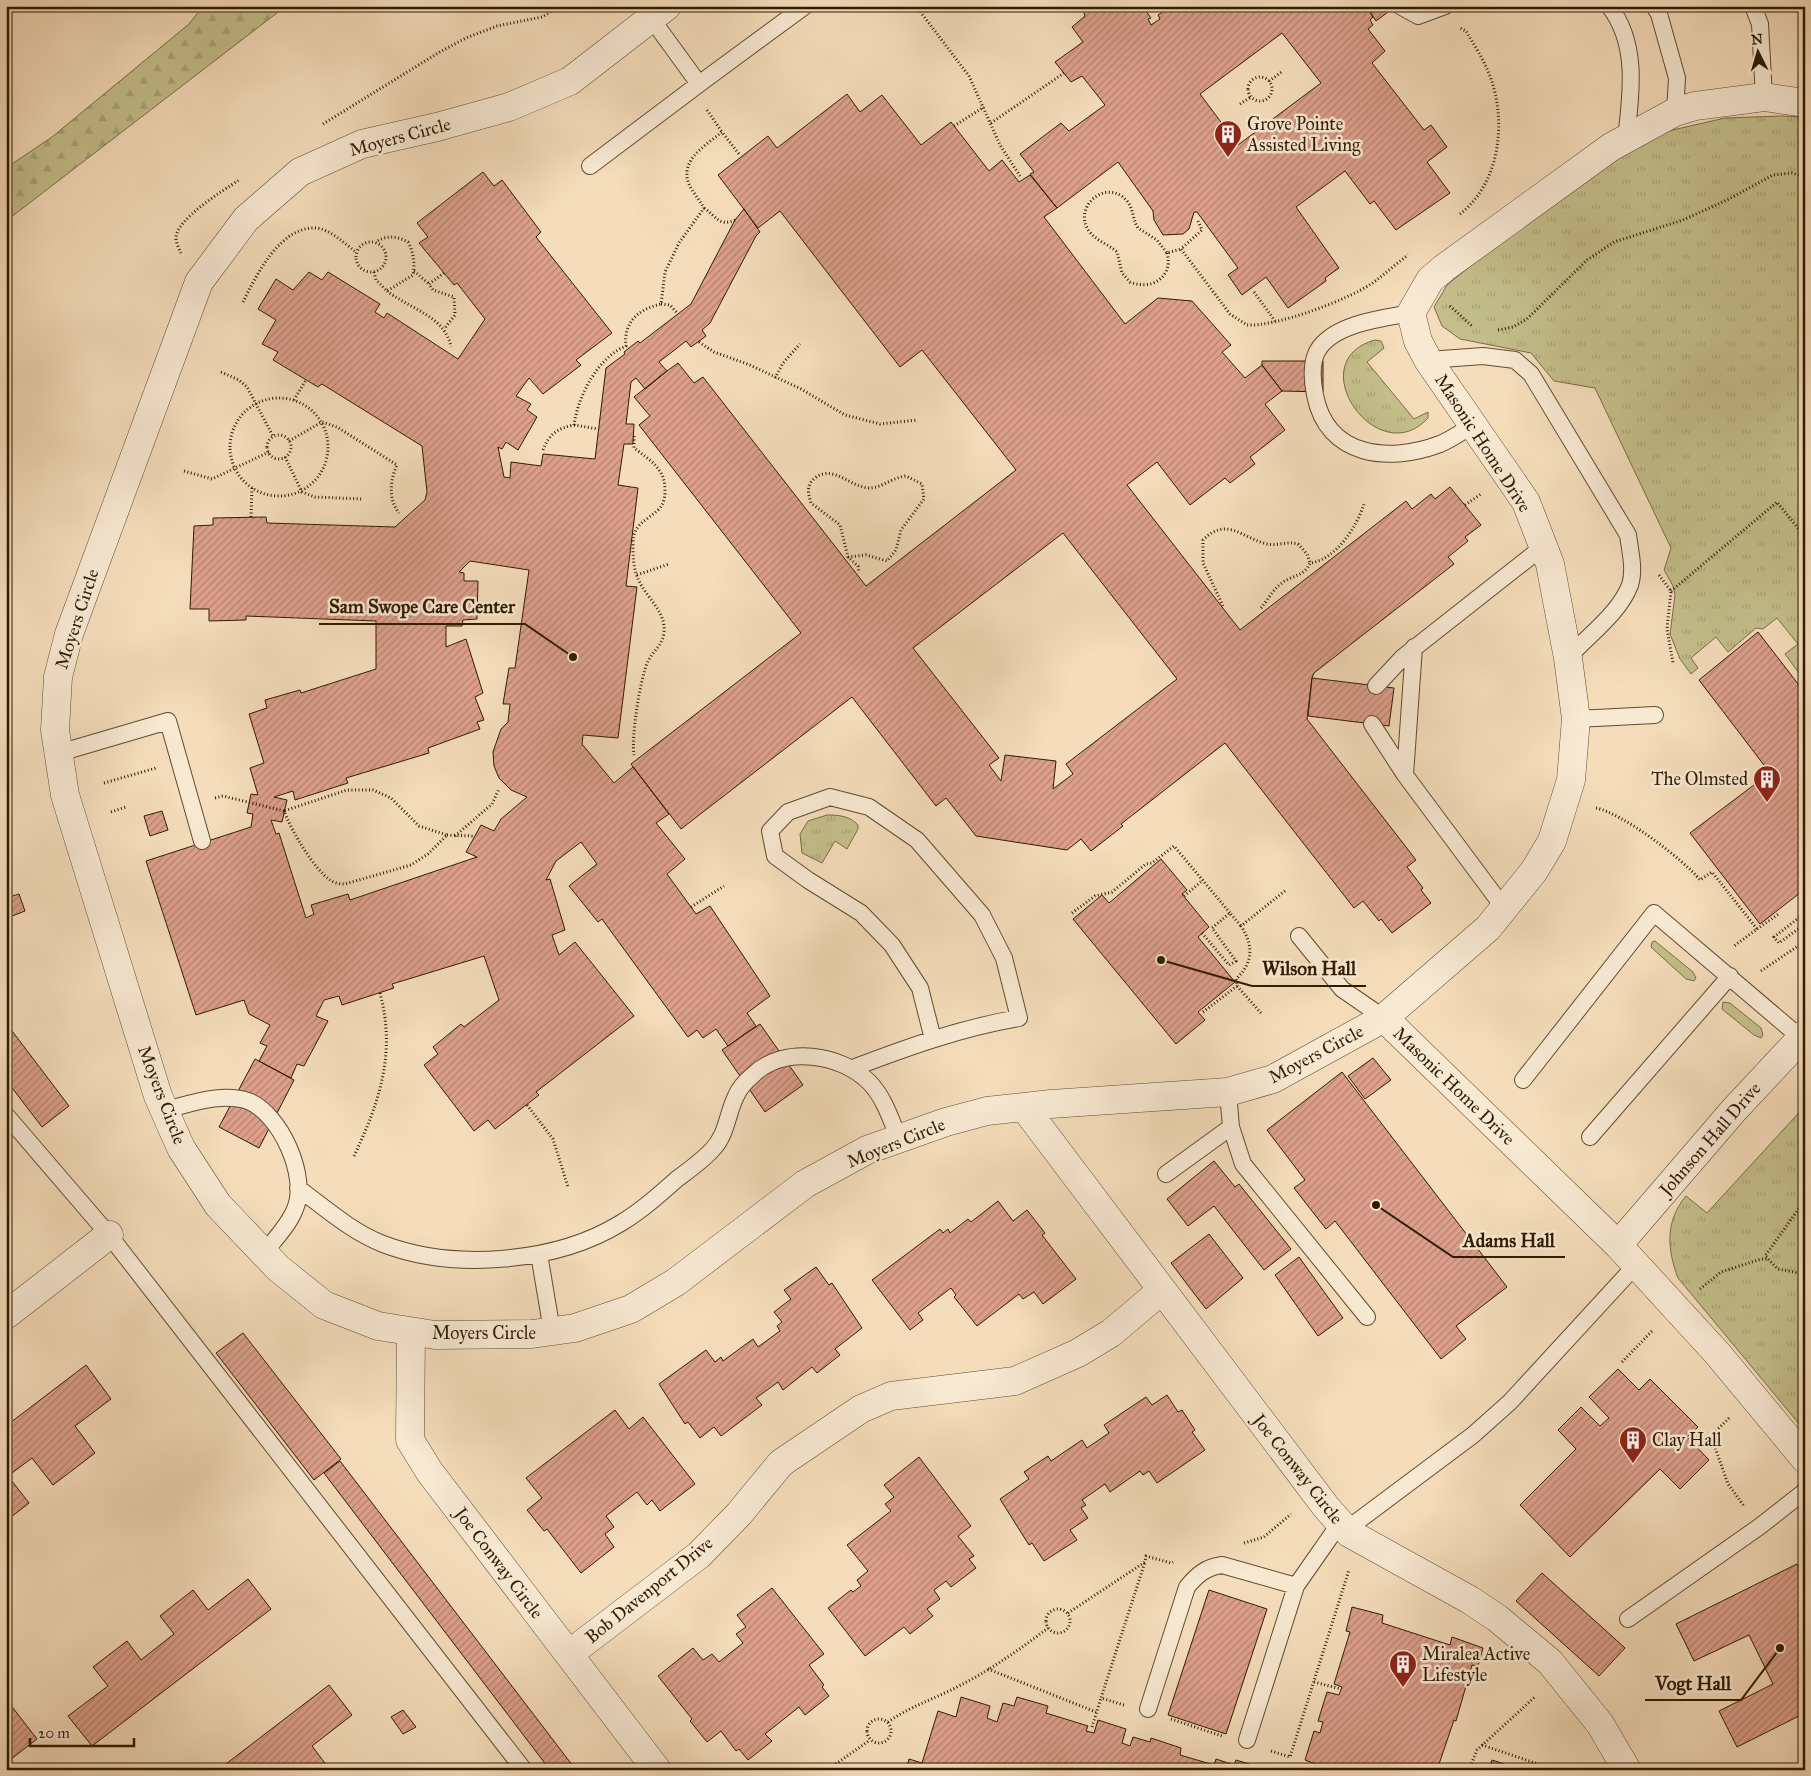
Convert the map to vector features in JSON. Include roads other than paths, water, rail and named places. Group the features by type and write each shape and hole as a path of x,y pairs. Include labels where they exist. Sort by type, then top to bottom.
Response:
{"street":[{"name":"Moyers Circle","path":"659,12 570,80 509,107 437,127 362,144 300,172 246,219 200,282 69,634 58,677 55,730 65,795 165,1110 181,1148 218,1205 278,1268 324,1305 378,1326 435,1335 552,1332 575,1328 631,1309 676,1282 805,1184 867,1150 962,1117 986,1111 1228,1092 1272,1079 1384,1018"},
{"path":"1411,313 1430,280 1444,268 1611,147 1675,112 1694,106 1764,97 1805,102"},
{"name":"Masonic Home Drive","path":"1411,313 1418,342 1428,360 1526,502 1544,546 1550,564 1568,658 1576,719 1571,780 1552,841 1534,871 1504,908 1470,944 1384,1018 1618,1244 1635,1266 1717,1353 1805,1459"},
{"name":"Johnson Hall Drive","path":"1618,1244 1734,1110 1803,1036"},
{"name":"Joe Conway Circle","path":"1024,1107 1343,1526 1470,1600 1497,1618 1550,1662 1600,1724 1627,1770"},
{"path":"6,1315 109,1235"},
{"name":"Bob Davenport Drive","path":"569,1654 699,1555 739,1514 781,1462 861,1409 890,1396 1015,1381 1078,1354 1112,1333 1162,1290"},
{"name":"Joe Conway Circle","path":"411,1332 410,1440 429,1471 657,1770"}],"lane":[{"path":"590,166 805,6"},
{"path":"1400,6 1418,16 1446,6"},
{"path":"1609,6 1625,38 1631,63 1632,91 1626,139"},
{"path":"1654,6 1659,14 1677,78 1675,112"},
{"path":"1753,6 1760,24 1764,97"},
{"path":"659,12 699,84"},
{"path":"1411,313 1356,324 1334,336 1320,347 1311,374 1316,401 1328,426 1341,439 1366,452 1392,454 1418,450 1442,443 1473,425"},
{"path":"1428,360 1483,356 1515,360 1531,374 1628,535 1631,559 1630,584 1622,602 1568,658"},
{"path":"1376,686 1403,656 1544,546"},
{"path":"1405,775 1414,648"},
{"path":"1576,719 1654,715"},
{"path":"59,753 168,721 202,841"},
{"path":"1372,724 1405,775 1504,908"},
{"path":"853,1068 933,1038 978,1025 1019,1018 1004,958 982,915 917,840 869,807 830,797 788,812 770,831 776,856 808,880 861,913 892,945 920,988 933,1038"},
{"path":"1523,1080 1654,913 1803,1036"},
{"path":"1299,936 1342,989 1384,1018"},
{"path":"1590,1137 1730,976"},
{"path":"298,1188 344,1222 383,1244 431,1257 484,1260 539,1254 579,1243 620,1224 646,1206 713,1150 727,1126 736,1096 753,1074 770,1064 794,1058 822,1057 853,1068 871,1084 887,1110 899,1139"},
{"path":"1228,1092 1231,1127 1243,1164 1366,1317"},
{"path":"165,1110 221,1098 247,1101 259,1107 283,1134 292,1156 298,1188 296,1209 264,1253"},
{"path":"6,1115 109,1235 524,1770"},
{"path":"1166,1174 1231,1127"},
{"path":"539,1254 552,1332"},
{"path":"1247,1740 1296,1586 1343,1526 1473,1435 1510,1402 1635,1266"},
{"path":"1628,1618 1759,1527 1805,1491"},
{"path":"1148,1709 1187,1587 1198,1574 1212,1566 1222,1565 1296,1586"}],"place":[{"name":"Grove Pointe Assisted Living","path":"1228,158"},
{"name":"Sam Swope Care Center","path":"573,657"},
{"name":"The Olmsted","path":"1767,803"},
{"name":"Wilson Hall","path":"1161,960"},
{"name":"Adams Hall","path":"1376,1205"},
{"name":"Clay Hall","path":"1633,1464"},
{"name":"Vogt Hall","path":"1780,1648"},
{"name":"Miralea Active Lifestyle","path":"1403,1688"}]}
